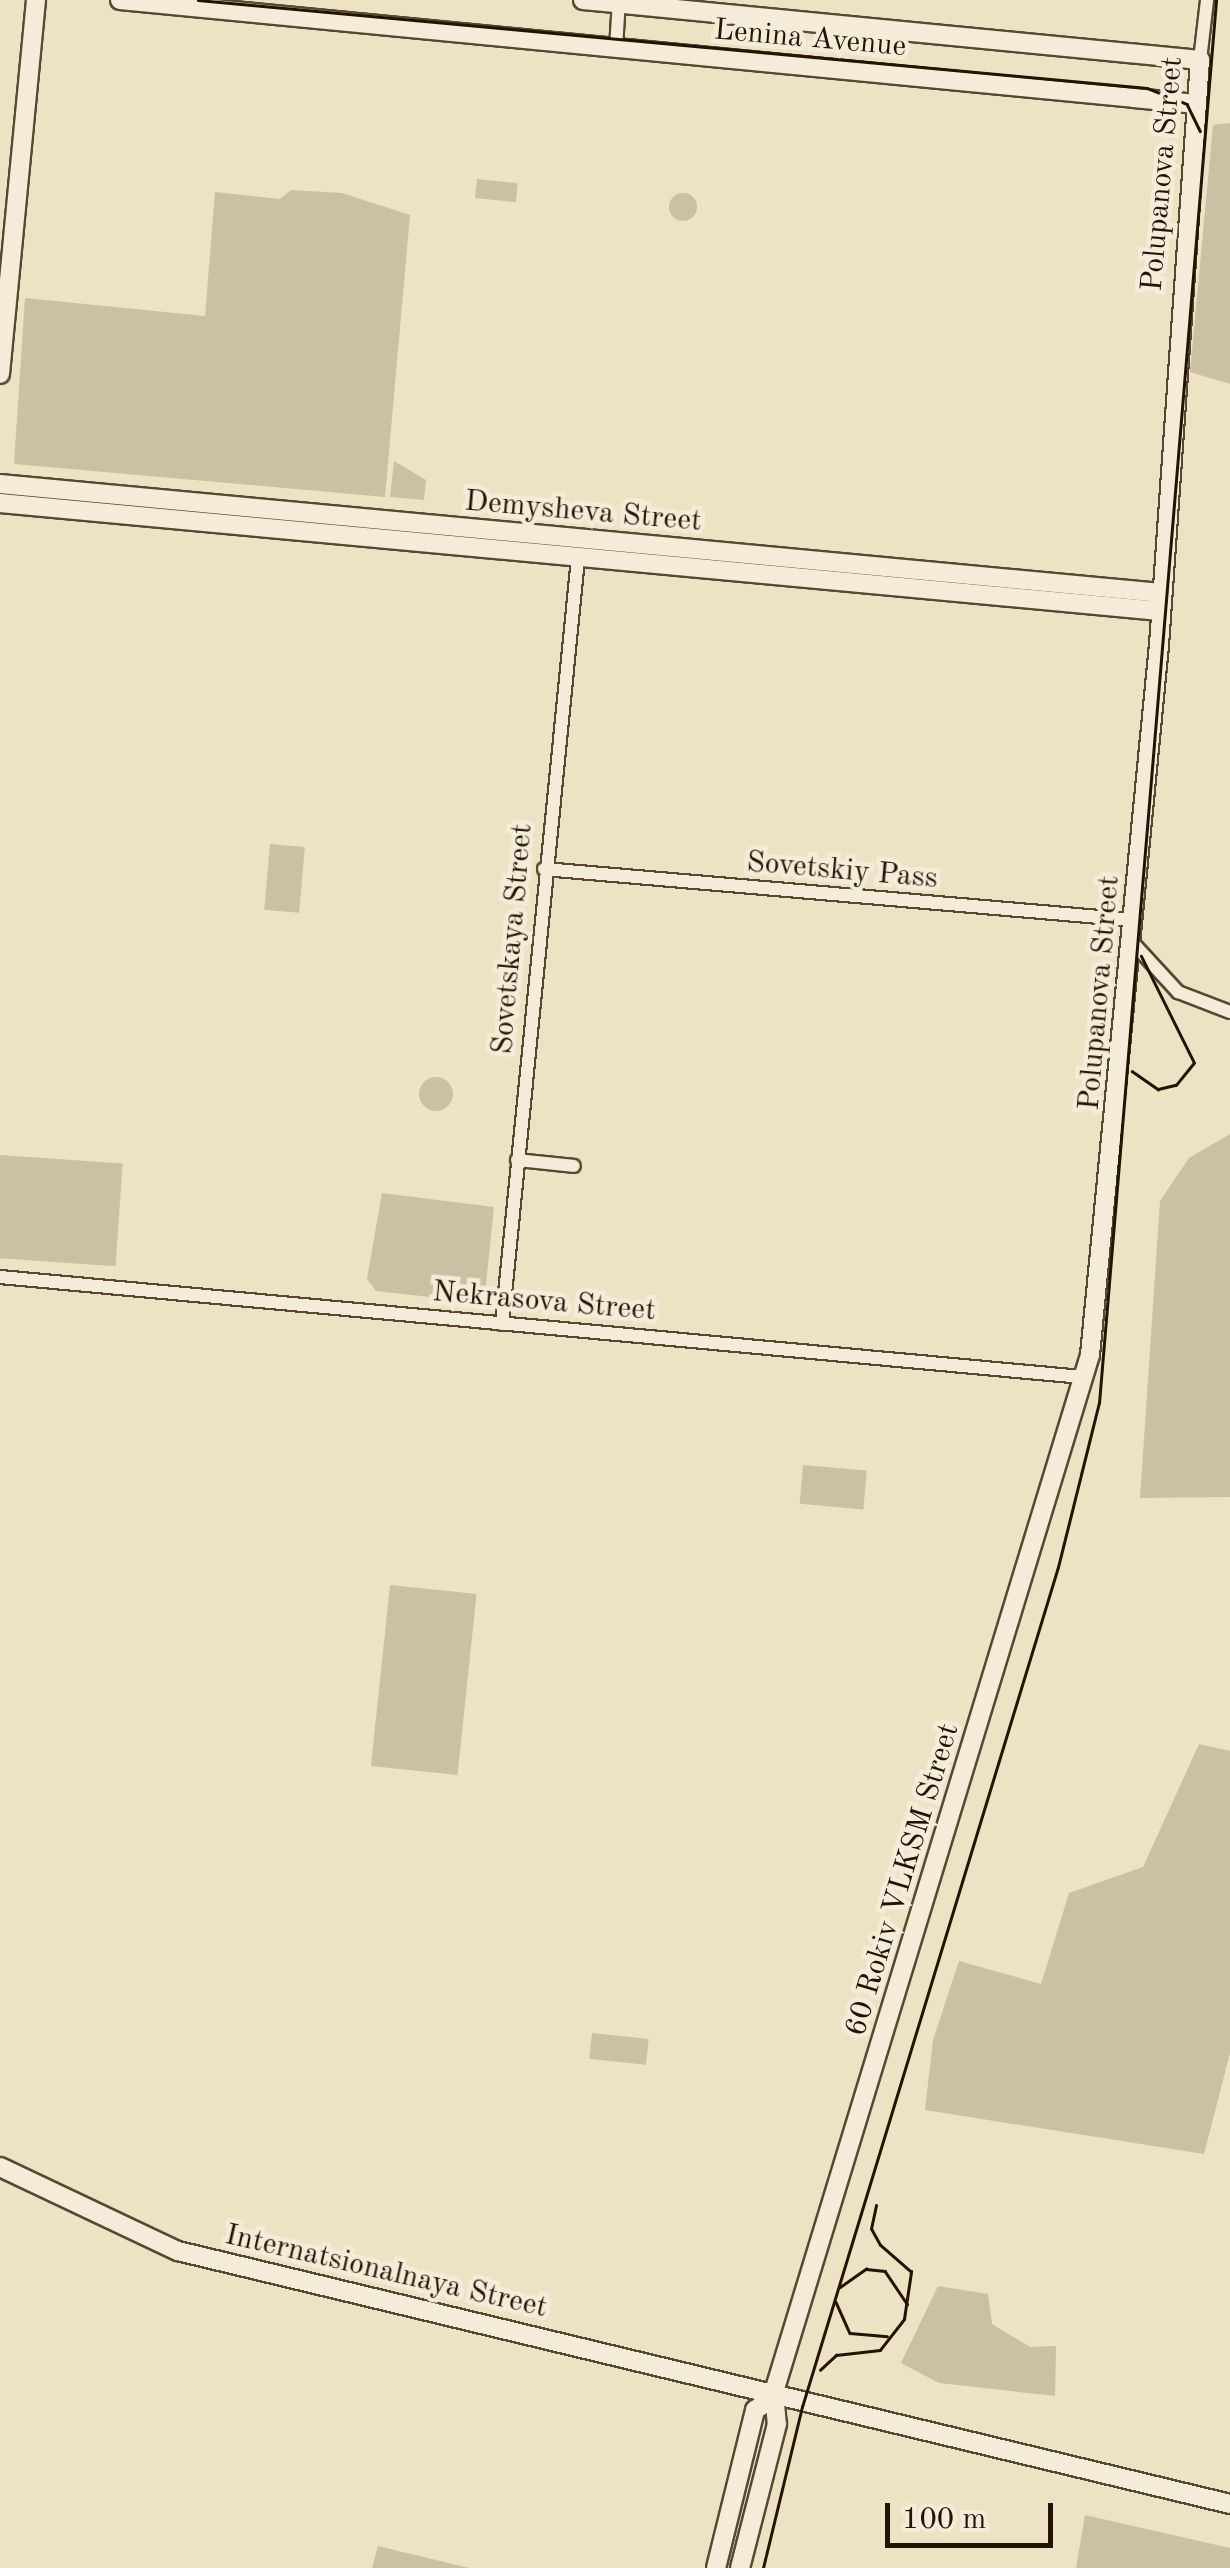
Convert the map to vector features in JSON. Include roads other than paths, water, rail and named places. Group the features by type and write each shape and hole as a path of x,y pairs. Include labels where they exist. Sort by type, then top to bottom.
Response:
{"street":[{"path":"0,374 36,0"},
{"name":"Lenina Avenue","path":"120,0 1196,104"},
{"name":"Lenina Avenue","path":"583,0 1200,60"},
{"name":"Polupanova Street","path":"1082,1378 1099,1301 1133,943 1207,0"},
{"path":"616,48 619,2"},
{"name":"Demysheva Street","path":"0,484 577,549"},
{"name":"Demysheva Street","path":"0,503 577,549 1161,602"},
{"name":"Sovetskaya Street","path":"502,1324 577,549"},
{"name":"Sovetskiy Pass","path":"544,868 1134,920"},
{"path":"1133,943 1178,992 1230,1012"},
{"path":"517,1160 574,1166"},
{"name":"Nekrasova Street","path":"0,1277 1082,1378"},
{"name":"60 Rokiv VLKSM Street","path":"740,2568 777,2424 773,2395 1082,1378"},
{"name":"Internatsionalnaya Street","path":"0,2167 178,2251 1230,2504"},
{"name":"60 Rokiv VLKSM Street","path":"716,2568 754,2410 773,2395"}],"tram line":[{"path":"198,0 1147,88 1187,104 1200,131"},
{"path":"763,2568 802,2407 1058,1567 1099,1403 1216,0"},
{"path":"1132,1071 1158,1089 1176,1085 1194,1063 1141,956"},
{"path":"820,2370 836,2355 880,2350 904,2319 911,2272 880,2245 871,2229 876,2206"},
{"path":"840,2287 866,2269 885,2271 907,2304"},
{"path":"836,2302 850,2333 887,2336"}]}
